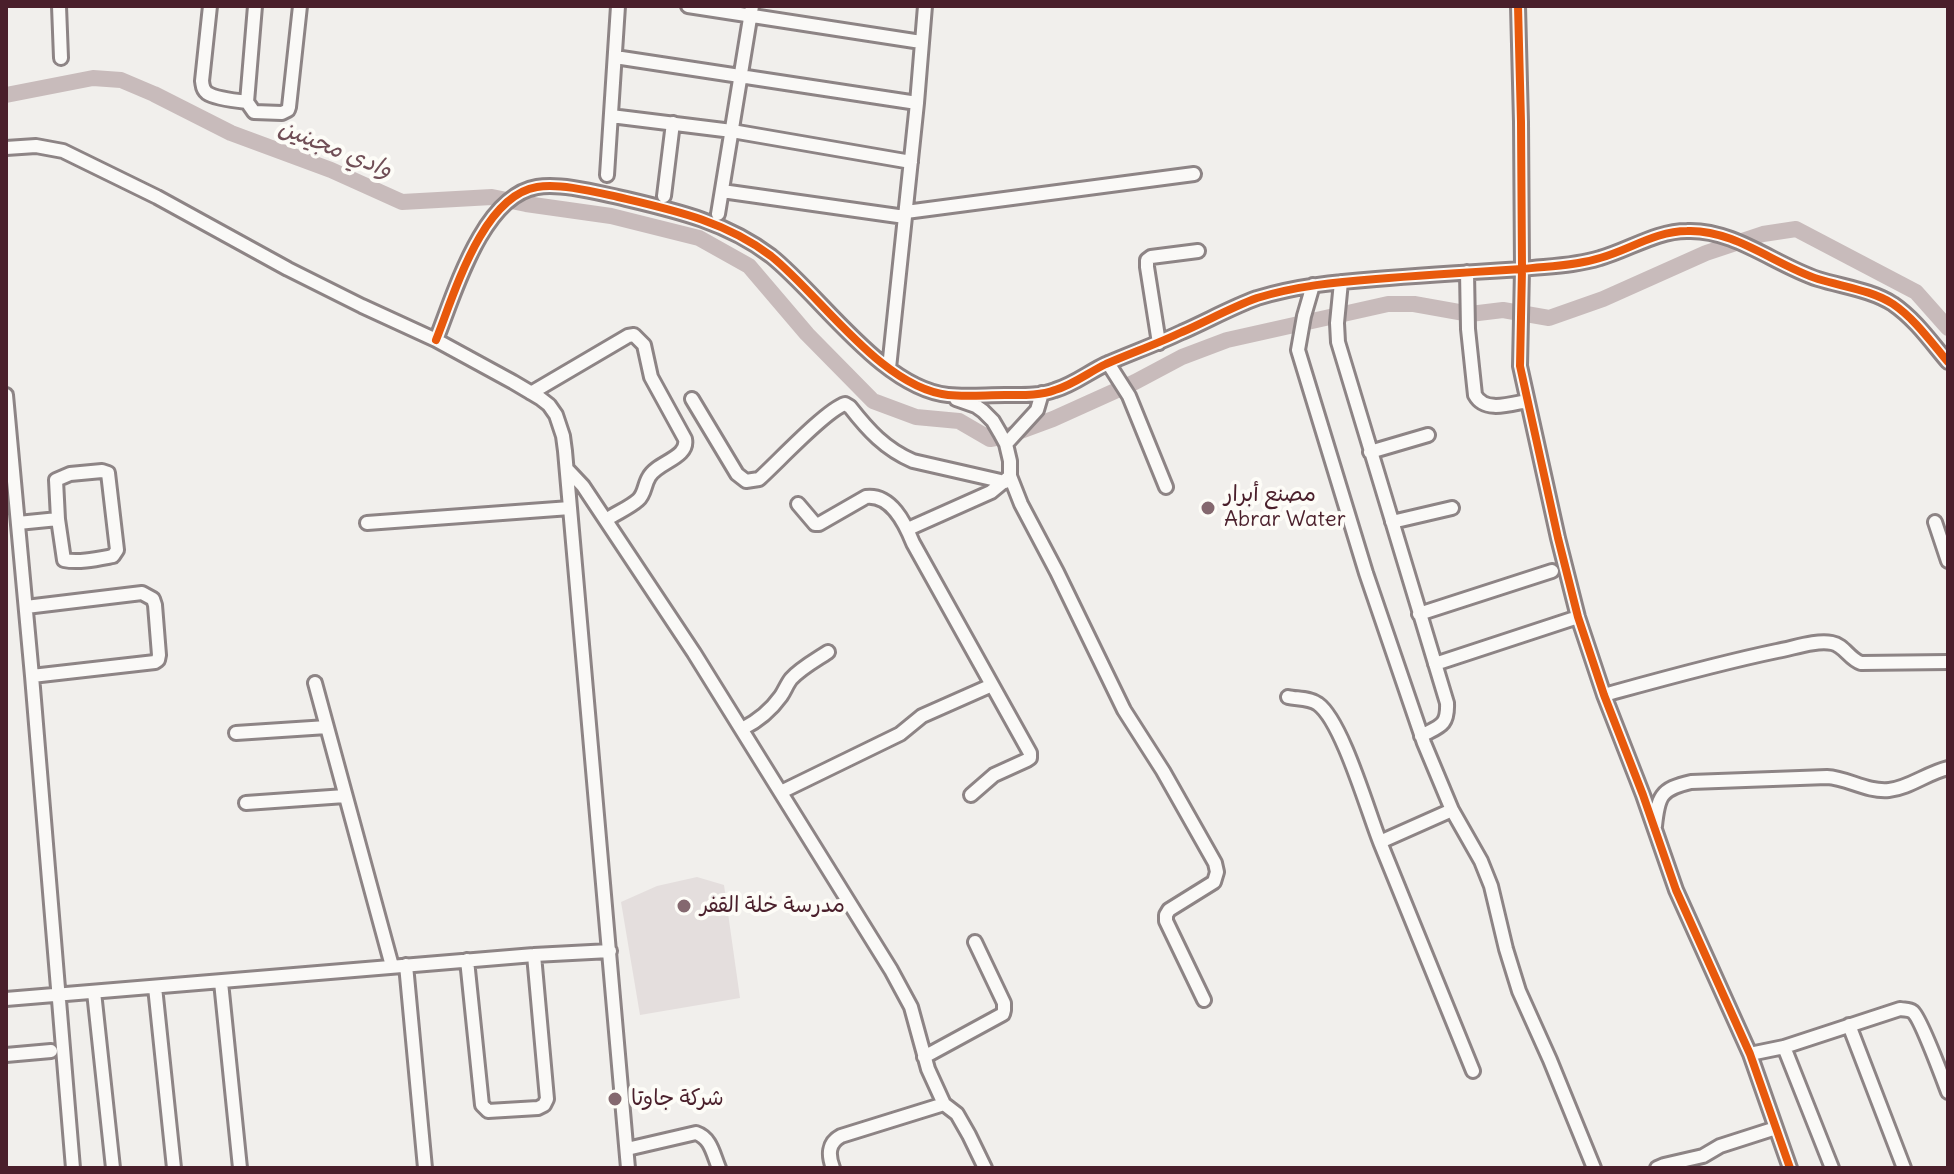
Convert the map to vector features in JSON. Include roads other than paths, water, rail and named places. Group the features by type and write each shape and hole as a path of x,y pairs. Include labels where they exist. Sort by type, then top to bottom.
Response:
{"street":[{"path":"59,6 61,58"},
{"path":"210,6 203,88 212,95 247,102"},
{"path":"255,6 247,102 254,112 282,113 288,110 300,6"},
{"path":"607,175 618,6"},
{"path":"688,6 751,11 921,42"},
{"path":"889,368 925,6"},
{"path":"1518,6 1522,269 1520,366 1527,401 1578,617 1604,695 1691,926 1750,1054 1790,1168"},
{"path":"718,214 751,11"},
{"path":"615,57 917,103"},
{"path":"611,116 732,131 911,162"},
{"path":"664,196 673,123"},
{"path":"6,148 36,146 63,151 157,197 288,269 436,340 531,393 549,405 556,415 563,436 567,469 628,1168"},
{"path":"722,191 905,214 1194,174"},
{"path":"436,340 477,239 486,225 517,194 537,187 559,186 649,204 713,223 770,256 889,368 911,383 976,406 1011,435"},
{"path":"946,395 1042,393 1063,387 1111,368 1253,299 1286,289 1589,261 1671,233 1689,231 1729,239 1787,267 1873,294 1893,304 1921,330 1948,362"},
{"path":"1159,343 1147,260 1198,251"},
{"path":"1467,272 1468,329 1473,386 1478,401 1489,406 1527,401"},
{"path":"1341,282 1338,342 1447,703 1447,716 1443,724 1421,736"},
{"path":"1313,285 1299,337 1299,356 1370,588 1421,736 1452,810 1481,861 1491,886 1519,991 1594,1168"},
{"path":"531,393 628,336 634,335 644,345 651,377 687,445 649,477 641,498 606,520"},
{"path":"1111,368 1129,396 1166,487"},
{"path":"1042,393 1037,410 1011,435 1008,479 1124,710 1215,863 1217,872 1214,882 1169,910 1166,915 1166,921 1204,1000"},
{"path":"6,395 10,476 26,607 73,1168"},
{"path":"692,399 737,474 746,481 759,479 822,420 845,404 876,438 905,458 1008,479"},
{"path":"1370,452 1428,435"},
{"path":"567,469 583,486 686,640 891,970 911,1007 924,1057 944,1104 957,1114 982,1162"},
{"path":"108,473 117,550 113,556 64,560 58,519 56,480 70,474 108,473"},
{"path":"908,529 991,492 1008,479"},
{"path":"798,504 815,524 819,524 866,497 874,496 888,503 908,529 1030,753 1030,758 994,775 971,795"},
{"path":"367,523 570,508"},
{"path":"1392,522 1452,508"},
{"path":"18,523 58,519"},
{"path":"1935,522 1948,561"},
{"path":"1419,614 1552,571"},
{"path":"26,607 142,593 153,599 156,618 159,655 155,662 32,676"},
{"path":"1435,664 1578,617"},
{"path":"1604,695 1726,662 1828,642 1838,645 1854,661 1861,663 1948,662"},
{"path":"742,729 767,713 796,674 828,652"},
{"path":"315,683 392,966"},
{"path":"781,792 900,734 922,716 992,685"},
{"path":"1288,697 1317,703 1334,722 1473,1071"},
{"path":"236,733 327,727"},
{"path":"1655,831 1661,795 1680,784 1834,777 1860,787 1888,790 1948,768"},
{"path":"246,803 345,796"},
{"path":"1380,842 1452,810"},
{"path":"924,1057 1003,1014 1004,1003 975,942"},
{"path":"6,999 610,951"},
{"path":"467,960 482,1105 488,1111 538,1108 547,1099 534,955"},
{"path":"406,965 425,1168"},
{"path":"221,982 240,1168"},
{"path":"155,987 174,1168"},
{"path":"94,992 113,1168"},
{"path":"1750,1054 1784,1047 1900,1009 1913,1012 1948,1092"},
{"path":"1849,1025 1904,1168"},
{"path":"1784,1047 1832,1168"},
{"path":"6,1055 51,1051"},
{"path":"833,1168 831,1145 835,1139 944,1104"},
{"path":"1657,1168 1703,1156 1720,1146 1776,1128"},
{"path":"627,1149 700,1133 709,1142 719,1168"},
{"path":"972,1168 974,1161 982,1162"}],"waterway":[{"name":"وادي مجينين","path":"6,95 93,78 121,80 231,133 331,170 402,202 492,197 611,216 699,238 749,266 807,334 873,401 916,417 959,421 990,439 1053,419 1182,357 1227,340 1388,304 1414,304 1470,314 1503,310 1549,318 1603,299 1706,253 1763,234 1796,229 1916,292 1948,328"}],"place":[{"name":"مصنع أبرار Abrar Water","path":"1208,508"},
{"name":"مدرسة خلة القفر","path":"684,906"},
{"name":"شركة جاوتا","path":"615,1099"}]}
